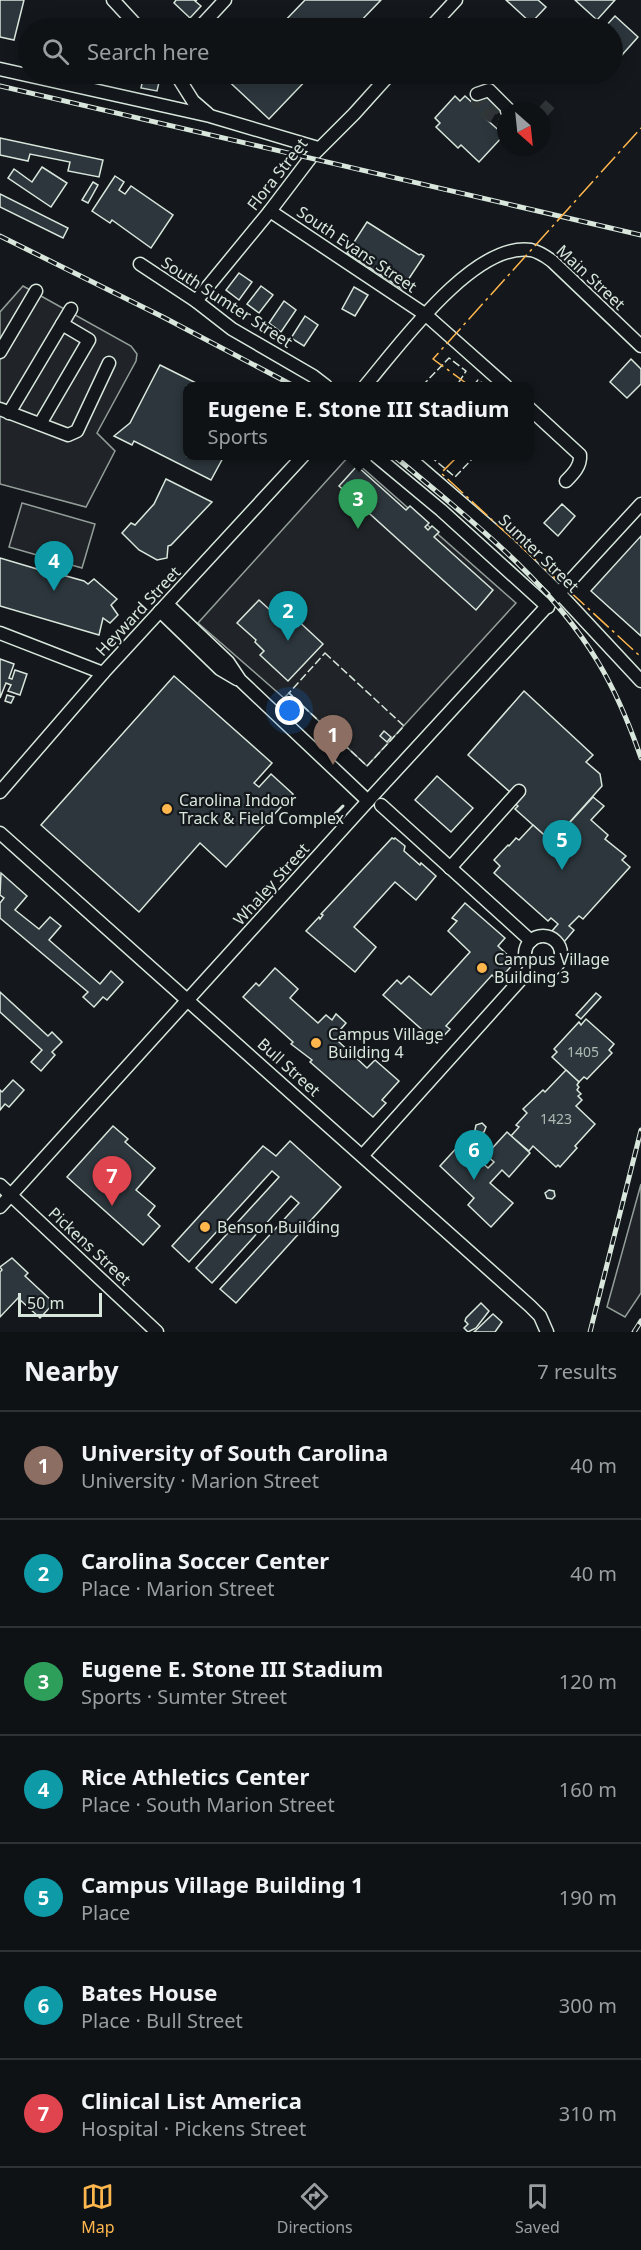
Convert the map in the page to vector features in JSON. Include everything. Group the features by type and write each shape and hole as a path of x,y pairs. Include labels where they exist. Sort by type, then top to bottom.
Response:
{"street":[{"path":"113,0 130,18"},
{"path":"208,18 225,0"},
{"path":"439,18 456,0"},
{"path":"0,69 18,73"},
{"path":"67,84 210,116 318,148"},
{"path":"182,84 193,101 210,116"},
{"name":"Flora Street","path":"196,301 318,148 354,114 381,84"},
{"path":"477,94 489,90 501,102"},
{"name":"South Evans Street","path":"270,211 426,315 500,382"},
{"name":"Main Street","path":"426,315 448,291 486,262 511,252 532,250 542,253 552,261 641,346"},
{"name":"South Sumter Street","path":"141,264 196,301 232,329 320,382"},
{"path":"0,352 36,291"},
{"path":"71,309 5,411 68,435 77,431 109,363"},
{"path":"369,382 426,315"},
{"path":"39,424 89,340 62,324"},
{"path":"534,413 580,455 575,471 566,482"},
{"name":"Heyward Street","path":"0,792 103,673 299,460"},
{"name":"Sumter Street","path":"381,460 441,510 548,607"},
{"name":"Sumter Street","path":"412,460 509,544 560,594 641,681"},
{"name":"Whaley Street","path":"0,1207 641,504"},
{"path":"163,607 228,663 240,680 368,801"},
{"path":"0,633 103,673"},
{"path":"450,868 519,791"},
{"path":"381,805 531,941"},
{"name":"Bull Street","path":"0,833 530,1306 540,1316 547,1332"},
{"path":"541,935 558,942 562,953 558,965 549,971 542,972 531,968 525,954 531,941 541,935"},
{"path":"363,1155 531,968"},
{"name":"Pickens Street","path":"0,1185 157,1332"}],"shaded area":[{"path":"23,286 131,346 137,354 136,361 97,433 115,451 86,507 0,484 0,312"},
{"path":"345,460 354,460 516,603 367,766 289,693 284,698 198,623"},
{"path":"22,503 95,524 82,568 9,547"},
{"path":"641,1184 641,1293 625,1317 607,1307"}],"building":[{"path":"0,0 24,0 14,40 0,37"},
{"path":"176,0 197,0 195,1 201,6 190,18 174,3"},
{"path":"305,0 381,0 364,18 288,18"},
{"path":"506,0 538,0 546,7 536,18 526,18"},
{"path":"575,0 615,0 599,18 595,18"},
{"path":"623,23 638,37 623,54"},
{"path":"142,84 159,84 157,91 141,88"},
{"path":"232,84 302,84 269,119"},
{"path":"488,92 498,102 485,118 497,129 497,143 479,162 461,145 458,148 436,127 440,123 435,118 455,96 460,101 465,96 476,106"},
{"path":"0,138 103,160 99,177 68,171 70,162 30,154 28,161 0,155"},
{"path":"42,167 67,183 51,207 8,178 14,169 32,182"},
{"path":"115,176 124,182 119,190 125,194 131,186 173,215 151,248 112,220 110,223 92,211"},
{"path":"93,182 98,185 88,203 82,200"},
{"path":"0,194 68,228 63,238 0,207"},
{"path":"367,222 424,256 402,289 347,253"},
{"path":"239,273 252,282 239,300 226,290"},
{"path":"261,286 273,295 259,313 247,304"},
{"path":"354,287 368,295 355,316 342,309"},
{"path":"284,301 296,310 281,332 269,323"},
{"path":"305,316 318,325 304,346 291,338"},
{"path":"631,359 641,369 641,384 627,398 610,382"},
{"path":"160,365 194,382 183,382 183,460 222,460 211,480 134,441 132,445 114,436 130,423"},
{"path":"357,466 406,510 410,506 429,523 425,527 428,530 432,526 439,532 434,537 493,590 476,610 339,486"},
{"path":"166,479 212,502 168,546 167,558 157,560 139,550 122,533 131,523 135,525 154,504"},
{"path":"562,504 575,516 558,536 544,523"},
{"path":"641,536 641,636 591,591"},
{"path":"0,558 37,569 40,572 41,569 88,584 94,579 117,599 111,605 118,615 110,623 103,618 99,635 0,606"},
{"path":"259,600 280,619 284,615 290,621 294,617 323,644 288,681 260,655 264,651 255,642 256,640 237,623"},
{"path":"0,659 14,664 9,678 12,679 15,670 27,674 20,695 8,691 11,685 6,683 0,698"},
{"name":"Carolina Indoor Track & Field Complex","path":"174,676 272,763 254,783 259,787 271,774 293,794 226,867 200,843 139,912 41,825"},
{"path":"524,691 593,755 586,762 600,774 602,786 552,842 515,809 518,806 507,797 511,793 468,755"},
{"path":"7,695 14,697 11,703 5,701"},
{"path":"384,731 391,737 387,742 380,736"},
{"path":"437,776 473,808 451,832 415,800"},
{"path":"593,797 604,806 591,820 608,835 605,839 626,856 622,860 630,867 583,919 579,916 569,926 574,930 564,942 552,931 558,924 551,918 548,921 494,873 500,866 494,860 516,838 519,840 533,825 552,842"},
{"path":"392,838 405,846 404,851 436,876 416,900 395,882 354,927 376,947 355,972 306,931 319,917 320,919 323,915 321,914"},
{"path":"1,873 27,896 15,910 39,929 50,917 61,926 49,940 100,984 111,971 123,982 107,1000 103,997 94,1007 83,997 88,992 0,918 0,903 4,898 0,895"},
{"name":"Campus Village Building 3","path":"465,903 505,938 498,946 515,962 498,981 492,975 446,1026 450,1029 437,1043 383,995 397,980 401,984 409,976 431,995 470,952 448,931 457,921 452,918"},
{"name":"Campus Village Building 4","path":"275,968 298,989 290,998 318,1023 326,1015 332,1020 336,1014 346,1023 341,1029 347,1034 339,1042 367,1068 375,1060 399,1081 382,1100 386,1103 373,1117 310,1062 312,1060 291,1044 293,1042 243,997 256,983 259,986"},
{"path":"0,992 48,1036 52,1032 62,1042 52,1052 55,1055 41,1071 31,1062 42,1050 0,1012"},
{"path":"596,993 601,997 581,1019 576,1015"},
{"path":"586,1019 614,1044 609,1050 612,1053 587,1079 584,1077 579,1082 552,1057 557,1052 554,1049 579,1022 581,1025"},
{"path":"566,1070 579,1082 577,1090 581,1094 578,1096 582,1100 576,1106 595,1124 560,1167 558,1165 556,1167 533,1146 529,1151 511,1136 519,1127 516,1125 527,1113 523,1109 543,1090 545,1092"},
{"path":"13,1080 24,1090 9,1107 5,1104 0,1110 0,1090 2,1092"},
{"path":"482,1123 486,1127 484,1132 479,1134 475,1130 476,1125"},
{"path":"113,1126 128,1139 125,1142 155,1168 136,1190 155,1206 148,1215 160,1226 143,1245 67,1177"},
{"path":"507,1132 530,1153 509,1177 502,1170 490,1183 513,1203 491,1227 468,1205 474,1198 440,1166 461,1143 488,1168 494,1162 486,1155"},
{"name":"Benson Building","path":"290,1141 341,1187 236,1303 220,1289 299,1203 291,1196 212,1283 196,1268 279,1177 272,1171 189,1262 172,1246 263,1146 276,1156"},
{"path":"549,1190 554,1191 555,1196 552,1199 547,1198 545,1193"},
{"path":"12,1258 28,1273 25,1276 54,1303 40,1318 18,1298 0,1317 0,1272 2,1270 0,1267"},
{"path":"481,1303 489,1311 476,1328 468,1332 464,1328 468,1324 465,1321 466,1318"},
{"path":"493,1314 502,1322 495,1332 474,1332"}],"tunnel":[{"path":"479,84 477,94 481,100"},
{"path":"477,94 495,105 502,112 505,122 496,119 477,104 477,94"}],"railway":[{"path":"0,86 641,235"},
{"path":"0,236 163,317 286,382"},
{"path":"399,460 505,551 555,603 578,632 605,673 641,758"},
{"path":"590,1332 641,1130"},
{"path":"634,1332 641,1321"}],"fence":[{"path":"426,382 449,358 466,371 459,382"},
{"path":"476,382 478,380 481,382"},
{"path":"435,460 455,477 471,460"},
{"path":"325,653 404,726 367,766 289,693 325,653"}],"wall":[{"path":"338,819 334,815 343,806"}],"power":[{"path":"465,382 433,359 641,128"},
{"path":"454,460 441,473 641,657"}],"place":[{"name":"Eugene E. Stone III Stadium","path":"358,529"},
{"name":"Rice Athletics Center","path":"54,591"},
{"name":"Carolina Soccer Center","path":"288,641"},
{"name":"University of South Carolina","path":"333,765"},
{"name":"Carolina Indoor Track & Field Complex","path":"167,809"},
{"name":"Campus Village Building 1","path":"562,870"},
{"name":"Campus Village Building 3","path":"482,968"},
{"name":"Campus Village Building 4","path":"316,1043"},
{"name":"Bates House","path":"474,1180"},
{"name":"Clinical List America","path":"112,1206"},
{"name":"Benson Building","path":"205,1227"}]}
